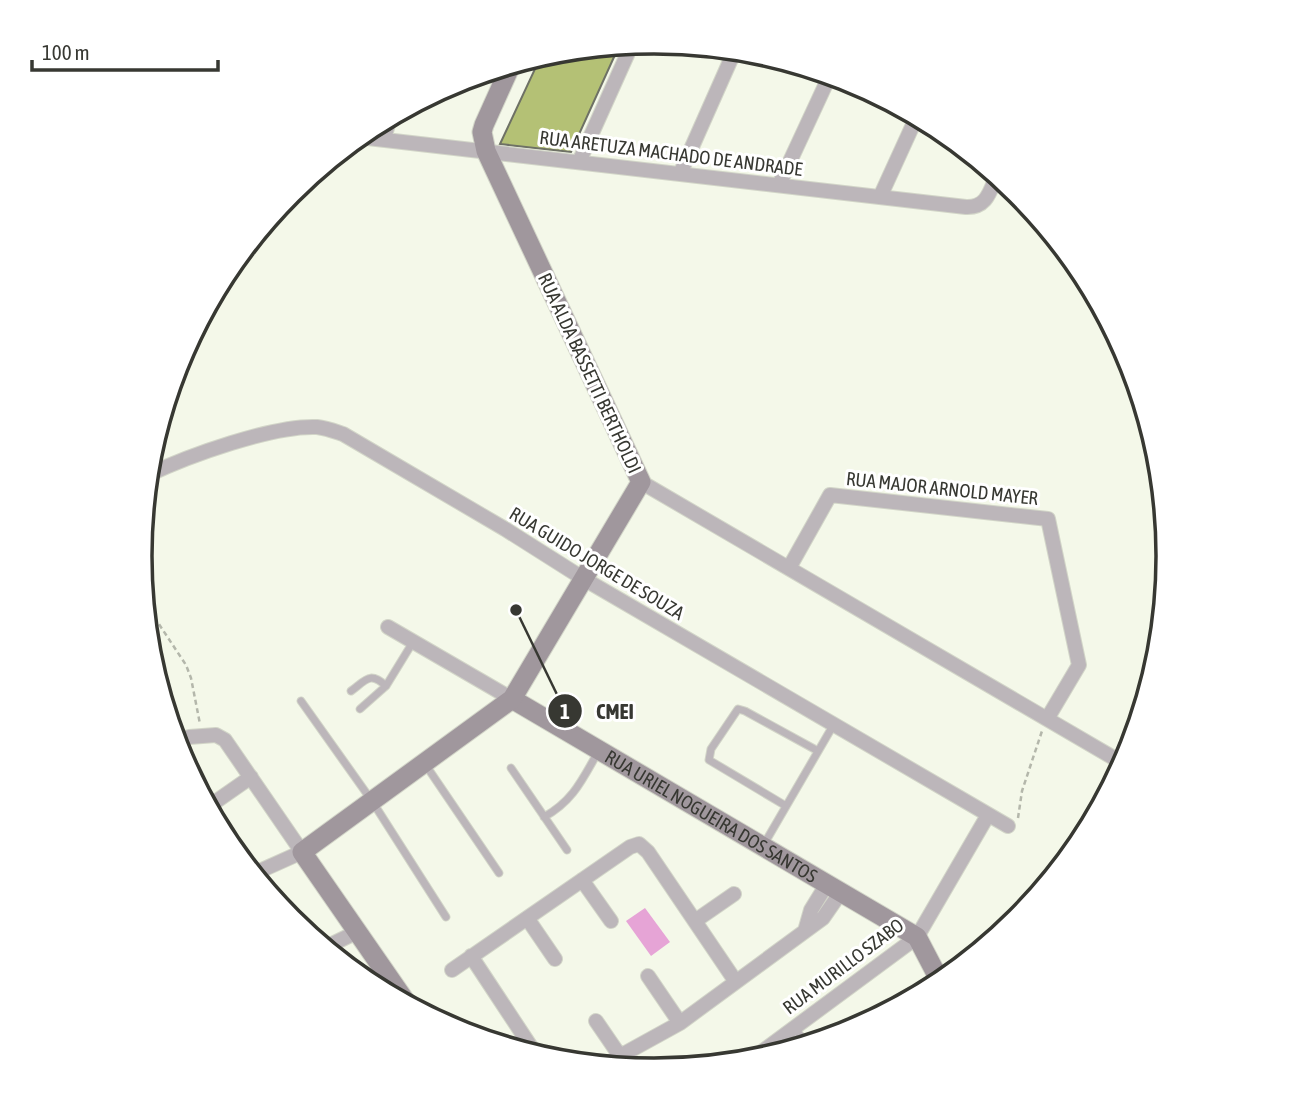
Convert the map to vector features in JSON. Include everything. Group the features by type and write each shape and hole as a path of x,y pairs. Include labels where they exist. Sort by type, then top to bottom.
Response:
{"street":[{"path":"579,162 627,55"},
{"path":"680,174 730,61"},
{"name":"RUA ALDA BASSETTI BERTHOLDI","path":"302,852 512,699 641,482 486,151 482,132 506,77"},
{"path":"779,185 826,84"},
{"path":"880,197 912,126"},
{"path":"384,139 386,132"},
{"name":"RUA ARETUZA MACHADO DE ANDRADE","path":"376,138 967,207 979,206 986,199 992,185"},
{"name":"RUA GUIDO JORGE DE SOUZA","path":"160,470 236,442 302,428 328,429 353,440 505,529 583,579 1008,827"},
{"path":"641,482 1115,758"},
{"name":"RUA MAJOR ARNOLD MAYER","path":"789,568 830,495 1048,519 1079,665 1047,719"},
{"name":"RUA URIEL NOGUEIRA DOS SANTOS","path":"387,627 917,937"},
{"path":"196,736 216,735 225,740 395,986"},
{"path":"216,801 251,777"},
{"name":"RUA MURILLO SZABO","path":"771,1045 917,937 989,815"},
{"path":"452,970 629,847 639,844 648,852 736,982"},
{"path":"262,870 302,852"},
{"path":"582,880 611,921"},
{"path":"596,1021 620,1056 680,1023 827,915 834,888"},
{"path":"695,921 734,894"},
{"path":"527,918 555,960"},
{"path":"334,943 358,932"},
{"path":"917,937 936,973"},
{"path":"471,956 528,1043"},
{"path":"648,976 680,1023"}],"lane":[{"path":"360,709 386,686 413,642"},
{"path":"351,691 370,677 376,677 386,686"},
{"path":"301,701 372,801 446,917"},
{"path":"786,806 709,760 711,749 737,709 746,710 818,751"},
{"path":"763,846 834,724"},
{"path":"544,817 562,807 576,790 599,750"},
{"path":"424,763 499,873"},
{"path":"511,768 566,850"},
{"path":"794,1028 801,1037"}],"path":[{"path":"157,621 186,665 194,689 196,736"},
{"path":"1008,827 1014,824 1021,812 1022,791 1047,719"}],"shaded area":[{"path":"645,908 670,942 651,956 626,921"}],"building":[{"path":"615,56 571,152 500,144 535,69"}],"place":[{"name":"CMEI","path":"516,610"}]}
